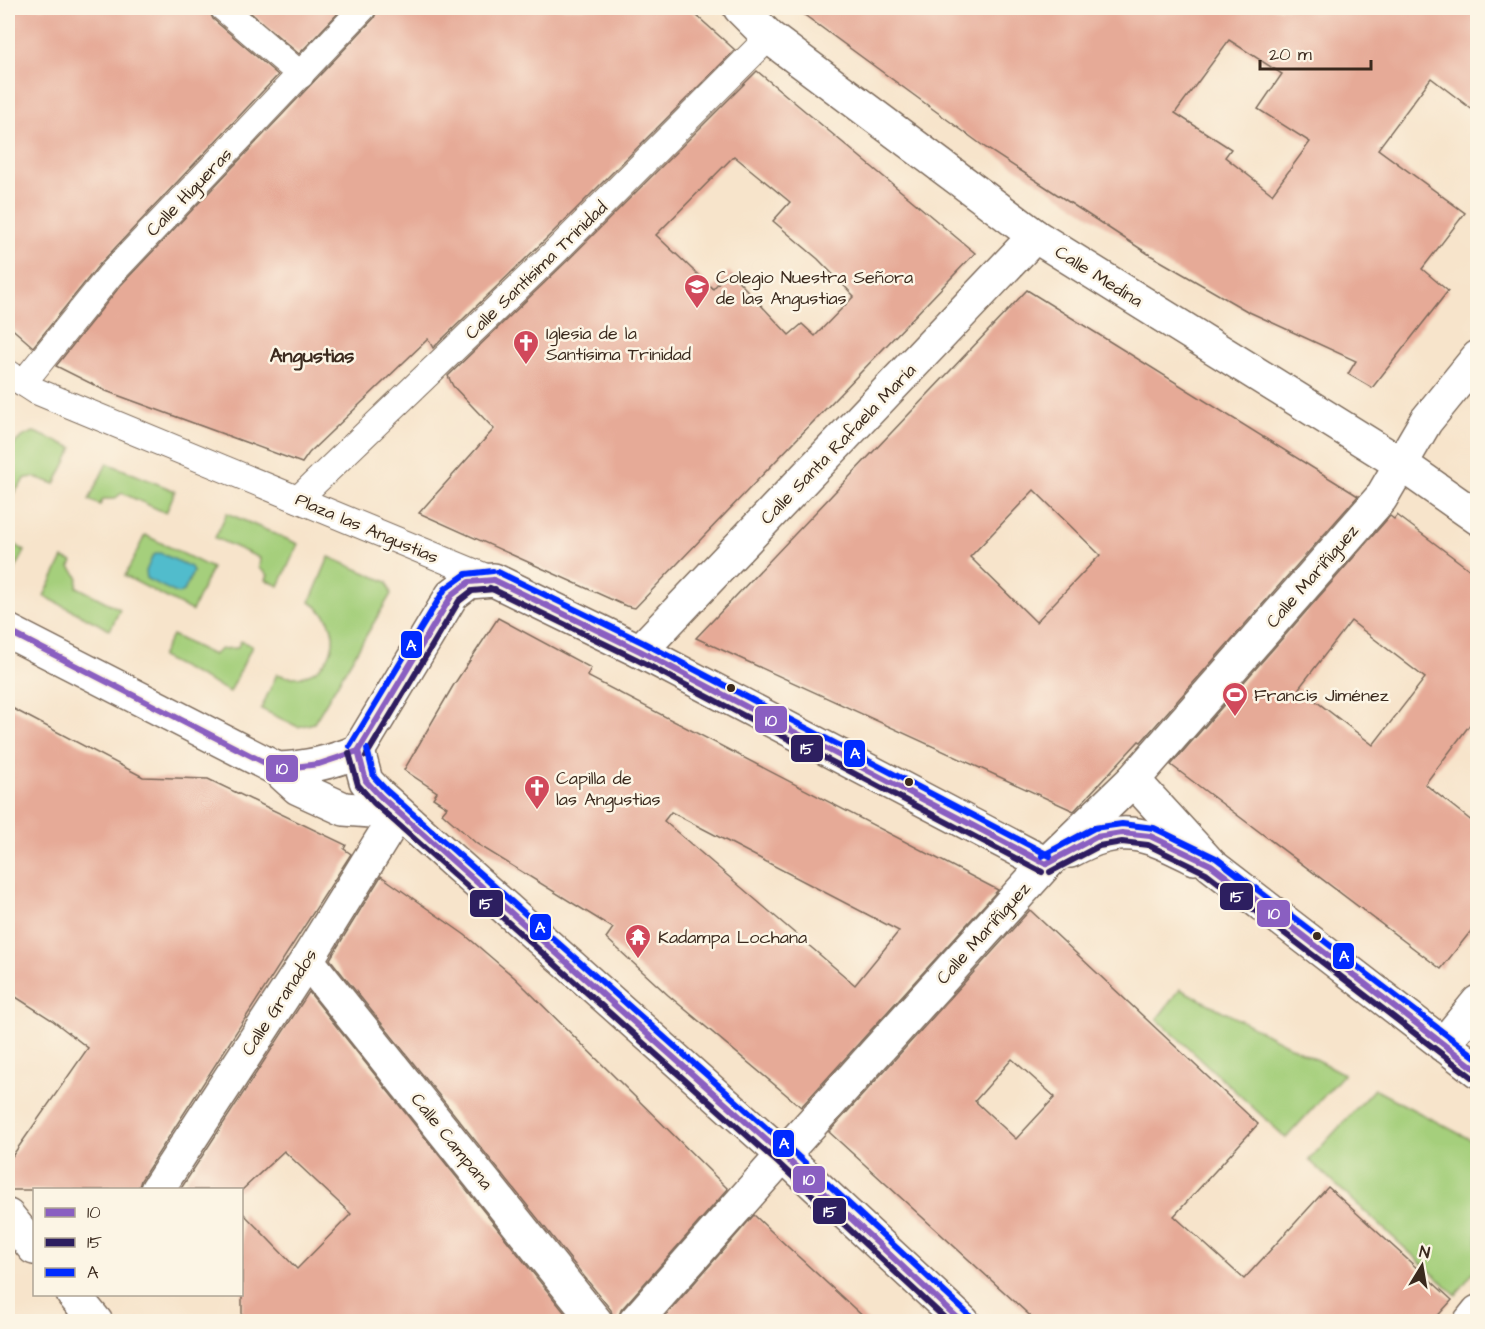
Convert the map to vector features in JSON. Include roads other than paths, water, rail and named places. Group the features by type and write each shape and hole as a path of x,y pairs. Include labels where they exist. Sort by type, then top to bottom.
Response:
{"street":[{"path":"223,8 301,75"},
{"name":"Calle Higueras","path":"15,378 363,8"},
{"name":"Calle Medina","path":"740,8 769,37 1035,236 1401,464 1478,518"},
{"name":"Calle Santísima Trinidad","path":"298,499 557,250 769,37"},
{"name":"Calle Santa Rafaela María","path":"640,651 1035,236"},
{"name":"Calle Mariñiguez","path":"635,1322 1046,864 1134,780 1381,498 1426,420 1478,357"},
{"name":"Plaza las Angustias","path":"15,378 36,391 494,580"},
{"path":"277,769 307,768 334,761 358,751 452,595 469,582 494,580 640,651 1046,864 1096,837 1122,833 1150,836 1211,865"},
{"path":"8,631 277,769 298,788 344,809 398,813"},
{"path":"358,751 366,782 398,813 783,1155 963,1322"},
{"path":"1134,780 1211,865 1478,1071"},
{"name":"Calle Granados","path":"158,1188 307,960 398,813"},
{"name":"Calle Campana","path":"307,960 596,1322"},
{"path":"1443,1045 1478,1002"},
{"path":"8,1216 33,1247"},
{"path":"1470,1322 1478,1312"}],"water":[{"path":"160,553 191,567 193,572 184,591 178,594 147,579 146,571 153,555"}],"place":[{"name":"Colegio Nuestra Señora de las Angustias","path":"697,310"},
{"name":"Iglesia de la Santísima Trinidad","path":"526,366"},
{"name":"Francis Jiménez","path":"1235,718"},
{"name":"Capilla de las Angustias","path":"537,811"},
{"name":"Kadampa Lochana","path":"638,960"}],"district":[{"name":"Angustias","path":"312,355"}]}
